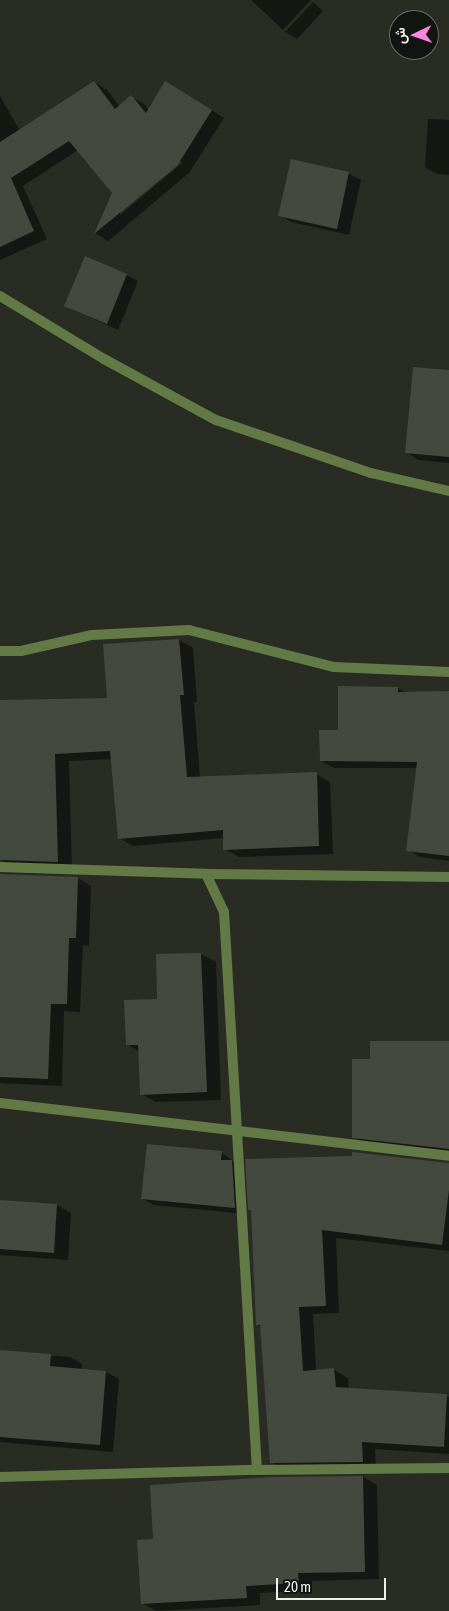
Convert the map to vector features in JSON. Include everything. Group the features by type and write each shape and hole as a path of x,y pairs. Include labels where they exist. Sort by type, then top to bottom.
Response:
{"street":[{"path":"0,296 104,359 216,420 371,473 449,491"},
{"path":"0,651 21,651 92,635 189,630 334,667 449,672"},
{"path":"0,867 206,874 449,877"},
{"path":"206,874 224,912 257,1470"},
{"path":"0,1103 449,1156"},
{"path":"0,1477 257,1470 449,1468"}],"building":[{"path":"94,81 115,109 131,95 146,113 165,81 212,110 177,166 94,234 112,193 69,141 11,178 34,231 0,247 0,142"},
{"path":"291,159 349,172 337,229 278,216"},
{"path":"85,256 127,274 107,324 64,306"},
{"path":"413,367 449,370 449,457 405,453"},
{"path":"179,639 184,695 180,695 187,777 317,772 319,846 223,850 223,830 118,839 110,751 55,754 58,862 0,860 0,700 107,698 103,644"},
{"path":"338,686 398,687 398,692 449,691 449,856 406,851 417,762 320,761 319,730 338,730"},
{"path":"0,874 78,877 76,938 69,938 67,1004 51,1004 48,1079 0,1077"},
{"path":"201,953 207,1092 140,1095 138,1045 126,1045 124,1000 157,999 156,954"},
{"path":"370,1041 449,1041 449,1149 352,1138 352,1059 370,1059"},
{"path":"147,1144 222,1151 221,1160 232,1160 235,1208 141,1199"},
{"path":"352,1152 449,1163 449,1190 442,1245 322,1230 326,1306 299,1307 303,1371 334,1368 336,1387 447,1394 444,1447 362,1442 363,1462 270,1463 260,1325 256,1325 251,1210 248,1210 245,1159 352,1156"},
{"path":"0,1200 57,1204 54,1253 0,1249"},
{"path":"0,1350 51,1354 50,1366 106,1371 100,1445 0,1437"},
{"path":"363,1476 365,1572 298,1573 299,1583 246,1586 247,1598 141,1604 137,1540 153,1539 150,1485 271,1477"}]}
